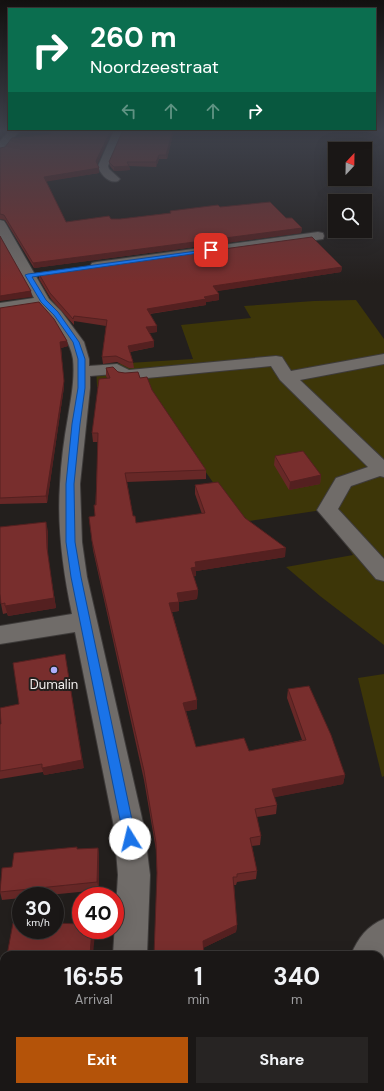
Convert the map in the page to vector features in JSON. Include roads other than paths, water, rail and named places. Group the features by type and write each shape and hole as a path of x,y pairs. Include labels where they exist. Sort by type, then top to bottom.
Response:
{"street":[{"path":"0,224 36,274 43,301 56,314 76,342 81,359 82,371 70,484 71,542 76,577 129,827 134,875 130,951"},
{"path":"83,268 318,236"},
{"path":"0,308 43,301"},
{"path":"286,376 384,359"},
{"path":"82,371 117,369 126,375 276,361 286,376 383,470 344,482 327,510 384,573"},
{"path":"0,635 85,621"},
{"path":"371,951 384,936"}],"place":[{"name":"Dumalin","path":"54,670"}]}
